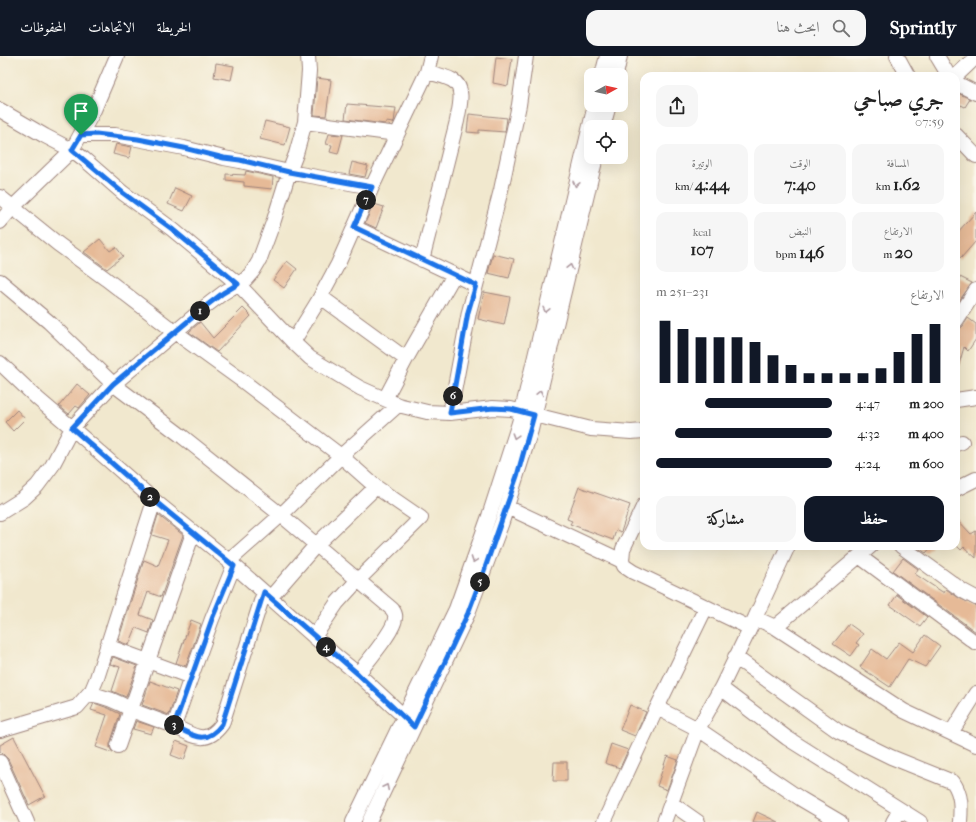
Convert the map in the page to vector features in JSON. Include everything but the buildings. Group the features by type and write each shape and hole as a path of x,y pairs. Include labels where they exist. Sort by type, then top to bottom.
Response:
{"street":[{"path":"0,222 13,207 72,150 81,135 118,56"},
{"path":"0,513 24,498 37,486 52,466 72,428 113,384 206,306 223,293 246,279 253,271 274,220 305,122 309,71 308,56"},
{"path":"293,342 321,297 338,264 372,187 428,72 431,56"},
{"path":"450,413 468,312 501,190 519,105 526,56"},
{"path":"604,68 607,56"},
{"path":"617,68 620,56"},
{"path":"897,56 906,72"},
{"path":"936,56 946,72"},
{"path":"960,72 976,57"},
{"path":"422,260 457,121 460,98 459,88 456,83 452,80 428,72"},
{"path":"960,85 976,93"},
{"path":"0,110 44,136 72,150 123,193 172,229 238,284 310,358 360,388 392,402 427,412 450,413 493,408 511,409 591,429 640,431"},
{"path":"371,819 468,613 507,507 593,112"},
{"path":"305,122 397,134"},
{"path":"81,135 115,135 138,139 224,158 240,160 289,172 372,187"},
{"path":"960,139 976,156"},
{"path":"354,822 456,609 528,414 594,164"},
{"path":"0,197 58,244 341,456 376,487 421,518 358,580 337,603 314,637"},
{"path":"354,227 476,285"},
{"path":"174,726 231,563 341,456 392,402 406,359 454,275"},
{"path":"0,281 49,322 113,384 282,515 392,609 396,616 393,625 358,674"},
{"path":"960,315 976,290"},
{"path":"321,297 406,359"},
{"path":"0,362 38,399 154,501 231,563 358,674 414,727"},
{"path":"960,399 976,397"},
{"path":"960,487 976,479"},
{"path":"89,694 97,695 131,710 174,726 194,737 210,736 216,732 222,724 267,595 316,544 376,487"},
{"path":"0,730 77,707 89,694 97,678 108,646 154,501"},
{"path":"507,507 622,562 624,566 633,572 706,607 752,623 775,627 904,711 976,746"},
{"path":"622,562 623,549 640,514"},
{"path":"118,746 193,533"},
{"path":"664,822 698,729 721,688 786,550"},
{"path":"775,627 866,550"},
{"path":"907,550 963,591 976,598"},
{"path":"859,556 976,644"},
{"path":"604,822 706,607"},
{"path":"108,646 191,677"},
{"path":"735,657 838,731 890,757 953,782 957,788 961,802 960,822"},
{"path":"721,688 787,738 896,816 920,822"},
{"path":"951,733 976,693"},
{"path":"657,708 698,729 801,799 840,822"},
{"path":"0,762 27,822"},
{"path":"671,804 698,822"}],"route":[{"path":"81,135 115,135 138,139 224,158 240,160 289,172 372,187 354,227 476,285 468,312 450,413 493,408 511,409 534,415 531,430 502,522 468,613 414,727 358,674 264,592 222,724 216,732 210,736 204,737 194,737 174,726 212,619 234,566 156,502 72,428 113,384 206,306 238,284 172,229 123,193 72,150 81,135"}]}
